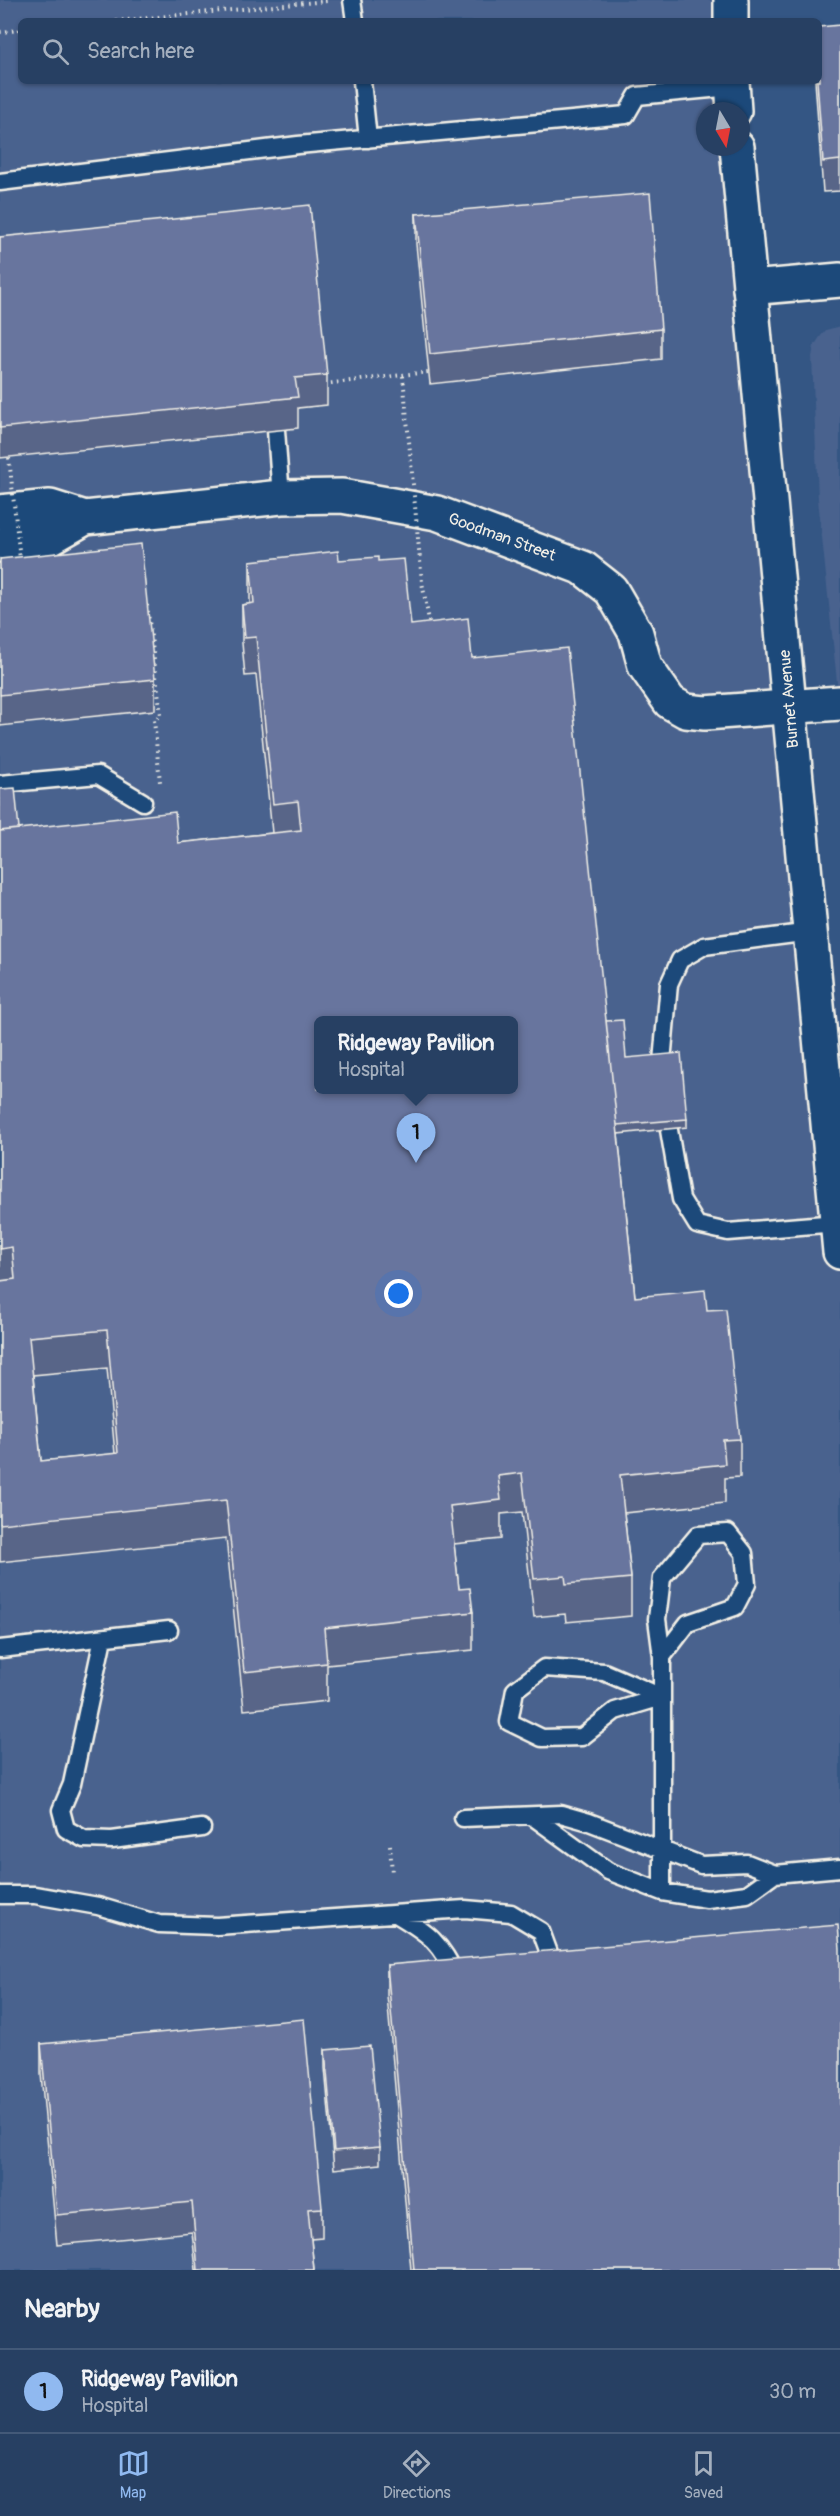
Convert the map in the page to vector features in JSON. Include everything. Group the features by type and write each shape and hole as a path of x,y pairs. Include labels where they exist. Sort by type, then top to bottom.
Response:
{"street":[{"path":"731,0 731,18"},
{"name":"Burnet Avenue","path":"738,156 839,1237"},
{"path":"750,288 840,280"},
{"name":"Goodman Street","path":"10,554 48,539 85,518 281,497 342,496 437,513 583,568 611,590 636,633 645,666 670,702 686,711 705,713 840,702"},
{"name":"Goodman Street","path":"0,512 50,507 85,518"}],"lane":[{"path":"352,0 355,18"},
{"path":"362,84 368,139"},
{"path":"0,182 298,145 626,115 637,96 733,93"},
{"path":"276,430 281,497"},
{"path":"0,784 98,775 143,802"},
{"path":"662,1062 669,984 680,960 704,946 810,932"},
{"path":"669,1130 681,1199 698,1225 728,1232 839,1237"},
{"path":"662,1657 687,1623 735,1607 747,1584 744,1553 728,1533 698,1535 662,1578 657,1619 662,1657 660,1750 662,1892"},
{"path":"0,1649 169,1630"},
{"path":"103,1638 72,1784 61,1810 66,1828 84,1839 112,1840 202,1828"},
{"path":"544,1668 604,1672 662,1697 615,1711 582,1737 542,1738 509,1722 515,1690 544,1668"},
{"path":"463,1818 561,1814 589,1822 701,1865 747,1863 775,1874 840,1868"},
{"path":"532,1816 608,1871 662,1892 707,1899 747,1894 775,1874"},
{"path":"0,1895 35,1895 87,1904 159,1924 217,1926 465,1909 512,1913 541,1931 552,1961 553,1980"},
{"path":"396,1914 428,1932 449,1960 463,1989"}],"path":[{"path":"147,18 336,0"},
{"path":"0,32 18,30"},
{"path":"325,384 428,372"},
{"path":"403,376 422,582 430,627"},
{"path":"9,458 10,554"},
{"path":"146,597 161,715 154,720 160,786"},
{"path":"390,1845 392,1873"}],"shaded area":[{"path":"0,0 731,0 731,18 18,18 18,84 732,84 733,102 696,102 696,156 738,156 840,1252 840,2270 0,2270"},
{"path":"840,326 840,711 818,499 812,357 814,346 826,330"}],"building":[{"path":"840,25 840,160 823,162 817,84 822,84 822,27"},
{"path":"650,193 661,329 430,354 416,214"},
{"path":"310,205 327,375 295,378 298,397 0,428 0,237"},
{"path":"141,544 155,679 0,695 0,559"},
{"path":"338,551 339,560 378,557 378,561 404,559 411,625 468,618 472,658 567,648 635,1297 705,1290 707,1310 726,1309 740,1439 723,1440 725,1464 620,1475 631,1578 566,1584 565,1576 534,1579 522,1473 498,1476 501,1500 450,1506 459,1589 470,1588 473,1612 324,1628 327,1663 244,1672 226,1500 0,1524 0,1281 15,1279 12,1247 0,1249 0,831 175,812 178,843 301,830 298,801 273,804 256,637 245,638 242,605 254,603 250,561","holes":["107,1330 118,1453 41,1461 29,1337"]},
{"path":"15,788 19,829 0,831 0,789"},
{"path":"623,1020 626,1058 681,1053 687,1119 617,1125 606,1021"},
{"path":"838,1925 840,1949 840,2270 414,2270 387,1965"},
{"path":"304,2019 322,2208 308,2209 314,2270 198,2270 192,2202 57,2215 41,2044"},
{"path":"370,2046 380,2147 334,2151 325,2050"}],"place":[{"name":"Ridgeway Pavilion","path":"416,1163"}]}
